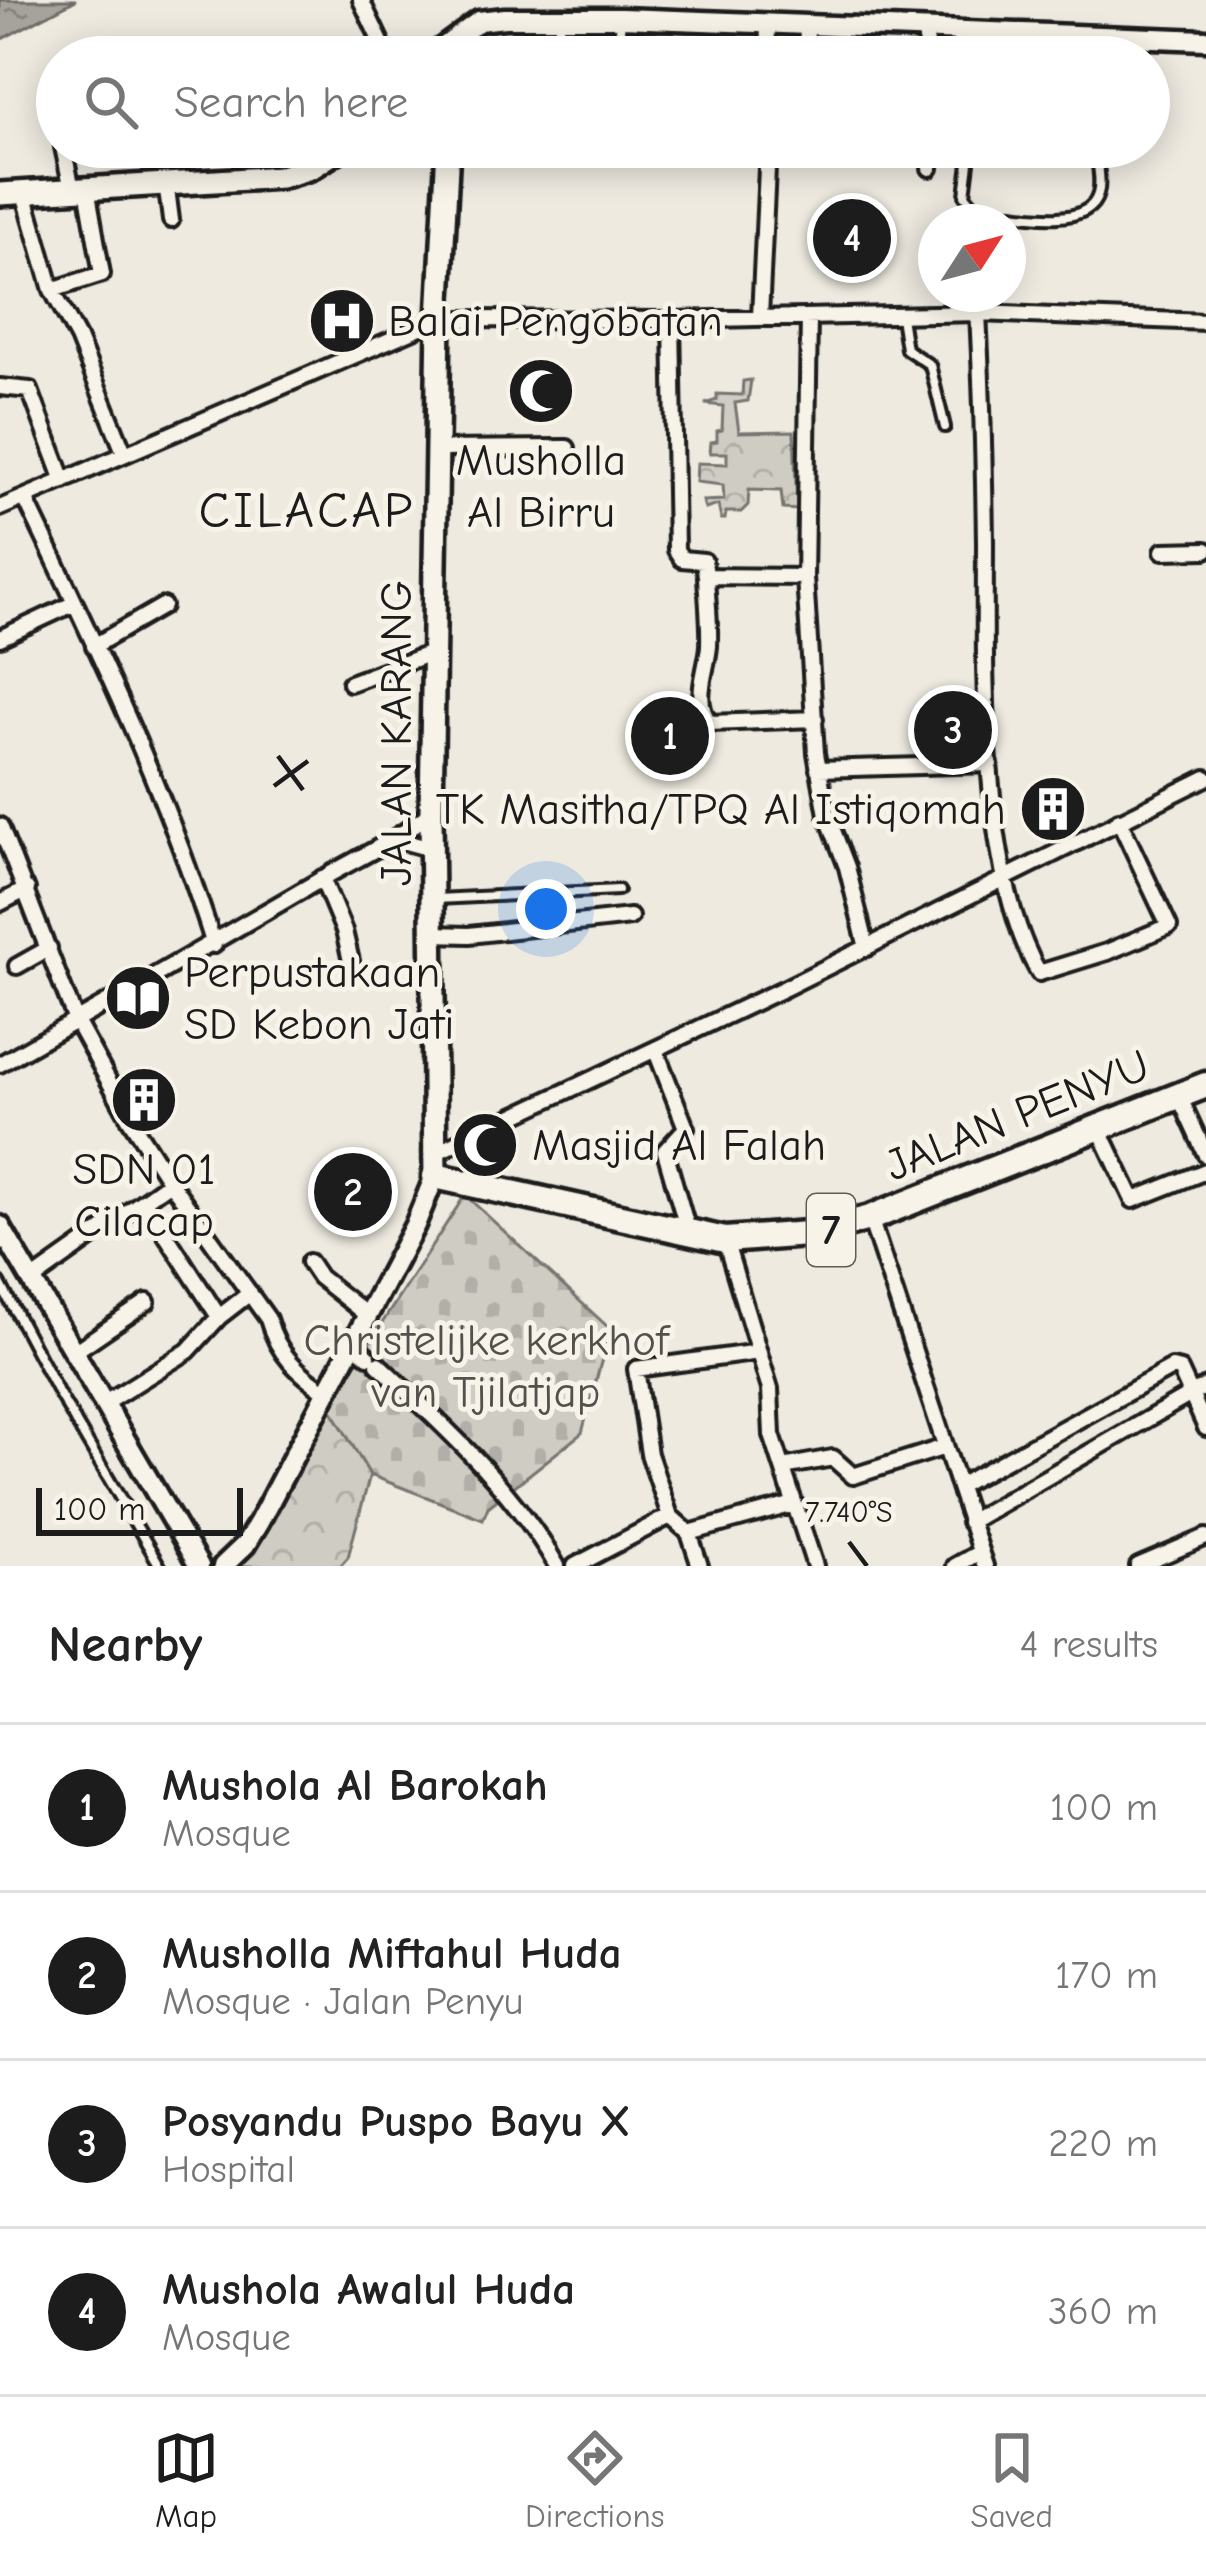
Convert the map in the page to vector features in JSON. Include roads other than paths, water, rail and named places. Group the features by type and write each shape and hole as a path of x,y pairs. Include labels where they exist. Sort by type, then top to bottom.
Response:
{"highway":[{"name":"JALAN PENYU","path":"436,1164 689,1234 725,1240 808,1234 871,1218 1206,1084"}],"main road":[{"path":"0,194 281,177 311,168"},
{"name":"JALAN KARANG","path":"436,1164 431,812 439,319 447,168"}],"street":[{"path":"361,0 378,36"},
{"path":"455,36 492,19 558,18 995,36"},
{"path":"768,26 768,36"},
{"path":"807,27 807,36"},
{"path":"461,36 465,28"},
{"path":"924,30 925,36"},
{"path":"1170,42 1206,40"},
{"path":"52,290 102,274 72,168"},
{"path":"760,317 767,168"},
{"path":"166,182 171,220"},
{"path":"24,193 52,290 78,338 124,452"},
{"path":"978,313 990,764 1005,878 1039,973 1168,927 1119,820"},
{"path":"0,508 439,319 978,313 1206,322"},
{"path":"809,317 805,577 818,769 867,947"},
{"path":"671,320 675,547 682,559 704,562 709,648 702,678 706,719 714,723 814,719"},
{"path":"0,387 30,390 64,481"},
{"path":"439,449 567,448"},
{"path":"25,498 177,829 214,945"},
{"path":"1163,551 1206,550"},
{"path":"706,576 805,577"},
{"path":"0,638 75,603"},
{"path":"94,646 163,606"},
{"path":"350,683 434,652"},
{"path":"818,769 990,764"},
{"path":"223,1566 252,1533 328,1393 367,1355 368,1316 415,1226 436,1164 1206,778"},
{"path":"0,1064 214,945 322,878 398,840 431,812"},
{"path":"0,826 76,1021 129,1118 268,1319 274,1341 295,1370 328,1393"},
{"path":"398,840 431,849"},
{"path":"322,878 351,961"},
{"path":"0,903 27,889"},
{"path":"433,934 469,935 630,917"},
{"path":"16,966 49,948"},
{"path":"656,1051 686,1128 665,1151 689,1234"},
{"path":"1179,1096 1206,1155"},
{"path":"1098,1126 1133,1200 1206,1171"},
{"path":"32,1280 170,1182"},
{"path":"144,1201 219,1317"},
{"path":"871,1218 983,1559 955,1566"},
{"path":"0,1226 199,1566"},
{"path":"725,1240 772,1402 772,1435 814,1566"},
{"path":"309,1262 368,1316"},
{"path":"105,1403 174,1361 250,1293"},
{"path":"74,1352 147,1302"},
{"path":"700,1566 689,1533 670,1516 649,1454 636,1370 759,1352"},
{"path":"367,1355 469,1450 532,1523 557,1566"},
{"path":"959,1486 1172,1368 1180,1370 1206,1429"},
{"path":"969,1522 1206,1386"},
{"path":"782,1467 833,1458 853,1476 945,1447"},
{"path":"689,1533 794,1504"},
{"path":"575,1566 670,1516"},
{"path":"1138,1566 1206,1537"}],"lane":[{"path":"956,31 957,36"},
{"path":"968,168 965,195 976,208 1068,218 1097,200 1096,168"},
{"path":"901,315 906,349 930,364 945,427"},
{"path":"435,899 618,890"},
{"path":"0,1283 160,1566"}],"water":[{"path":"0,0 76,0 0,40"}],"place":[{"name":"Mushola Awalul Huda","path":"852,238"},
{"name":"Balai Pengobatan","path":"342,321"},
{"name":"Musholla Al Birru","path":"541,391"},
{"name":"Posyandu Puspo Bayu X","path":"953,730"},
{"name":"Mushola Al Barokah","path":"670,736"},
{"name":"TK Masitha/TPQ Al Istiqomah","path":"1053,809"},
{"name":"Perpustakaan SD Kebon Jati","path":"138,998"},
{"name":"SDN 01 Cilacap","path":"144,1100"},
{"name":"Masjid Al Falah","path":"485,1145"},
{"name":"Musholla Miftahul Huda","path":"353,1192"}],"district":[{"name":"CILACAP","path":"307,510"}],"park label":[{"name":"Christelijke kerkhof van Tjilatjap","path":"486,1366"}]}
